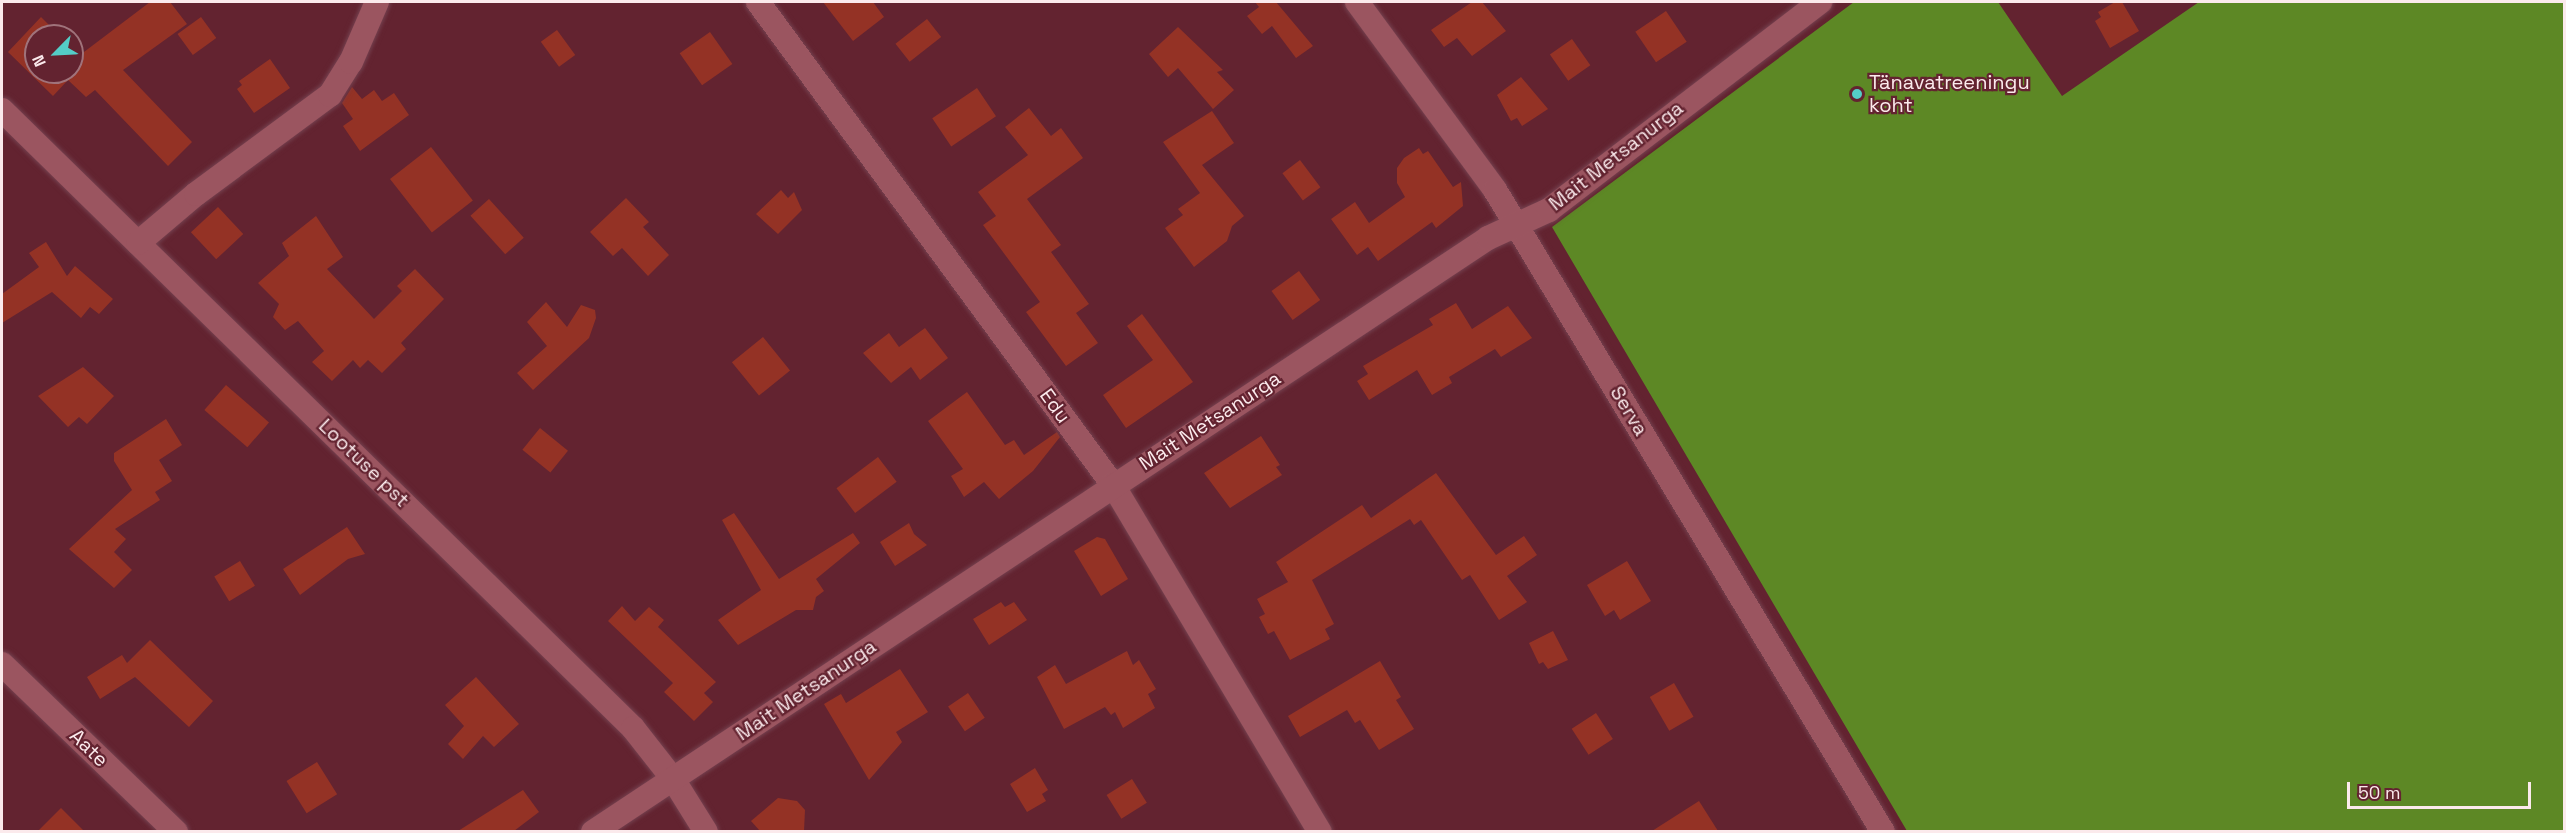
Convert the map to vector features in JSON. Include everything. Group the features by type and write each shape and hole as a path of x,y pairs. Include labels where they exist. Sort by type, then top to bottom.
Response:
{"street":[{"path":"138,243 196,194 330,95 351,62 378,2"},
{"name":"Edu","path":"758,2 1113,485 1320,831"},
{"name":"Serva","path":"1357,2 1516,224 1883,831"},
{"name":"Mait Metsanurga","path":"593,831 1488,238 1549,210 1820,2"},
{"name":"Lootuse pst","path":"2,110 633,728 673,779 706,831"},
{"name":"Aate","path":"2,664 176,831"}],"green space":[{"path":"1854,2 1998,2 2062,96 2199,2 2564,2 2564,831 1907,831 1552,227"}],"building":[{"path":"150,2 170,2 187,24 123,70 192,142 168,166 95,90 86,97 72,84 84,84 84,52"},
{"path":"823,2 873,2 884,17 853,41"},
{"path":"1255,2 1276,2 1313,46 1296,58 1272,26 1262,34 1247,16 1259,7"},
{"path":"1472,2 1482,2 1506,31 1472,56 1457,38 1444,47 1431,30"},
{"path":"2115,2 2122,2 2139,31 2110,48 2095,21 2101,17 2098,12"},
{"path":"1666,11 1687,42 1656,62 1635,32"},
{"path":"41,17 48,24 34,24"},
{"path":"201,17 216,38 193,55 178,34"},
{"path":"927,19 941,37 910,62 895,44"},
{"path":"1178,27 1223,70 1217,72 1234,90 1213,109 1178,68 1168,77 1149,54"},
{"path":"557,30 575,55 559,67 541,42"},
{"path":"710,32 732,64 702,85 680,53"},
{"path":"24,35 24,68 8,52"},
{"path":"1572,39 1590,65 1568,81 1550,54"},
{"path":"270,59 290,88 254,113 237,89 242,85 239,81"},
{"path":"1521,77 1548,109 1522,126 1517,118 1511,121 1497,95"},
{"path":"41,84 64,84 53,96"},
{"path":"352,87 362,99 374,90 382,101 394,93 409,115 360,151 343,126 353,119 342,103"},
{"path":"977,88 996,116 951,146 932,118"},
{"path":"1029,108 1051,136 1061,128 1083,158 1027,199 1061,245 1051,252 1089,304 1076,313 1098,343 1066,366 1026,312 1040,302 983,225 996,216 978,192 1028,155 1005,127"},
{"path":"1212,111 1234,143 1202,165 1244,216 1232,226 1227,241 1194,267 1165,228 1183,215 1178,209 1200,193 1163,142"},
{"path":"431,147 473,201 432,233 390,179"},
{"path":"1419,148 1423,154 1428,151 1453,187 1461,182 1463,206 1436,228 1432,222 1378,261 1368,247 1357,255 1331,219 1355,202 1369,223 1405,197 1397,183 1397,168 1404,158"},
{"path":"1300,160 1320,187 1303,200 1282,173"},
{"path":"781,190 788,198 794,192 802,210 778,234 756,214"},
{"path":"626,198 649,222 643,227 669,255 648,276 622,248 613,256 590,232"},
{"path":"489,199 524,238 505,254 470,216"},
{"path":"218,207 243,234 216,259 191,232"},
{"path":"316,216 343,257 327,269 374,319 402,291 397,286 415,269 444,299 401,343 406,349 382,373 368,360 360,368 353,360 332,381 312,362 324,351 298,321 285,330 273,317 279,304 258,283 289,256 282,243"},
{"path":"46,242 67,276 75,266 113,299 99,314 90,307 81,318 52,292 2,323 2,294 39,267 29,253"},
{"path":"1299,271 1320,300 1293,320 1271,291"},
{"path":"546,302 567,327 581,305 595,310 596,318 589,338 533,390 517,373 547,346 527,322"},
{"path":"1456,303 1472,329 1508,306 1532,338 1501,357 1495,349 1449,377 1452,383 1432,395 1417,370 1369,400 1357,381 1368,374 1363,366 1433,325 1429,319"},
{"path":"1142,314 1193,382 1126,428 1103,395 1153,360 1127,326"},
{"path":"925,328 948,358 920,380 911,367 891,383 863,353 889,333 899,347"},
{"path":"763,337 790,370 759,396 732,362"},
{"path":"83,367 114,396 87,424 79,417 68,427 38,396"},
{"path":"226,385 269,422 247,447 204,410"},
{"path":"967,392 1005,445 1014,440 1024,455 1057,432 1060,437 1033,471 999,499 984,482 964,497 951,476 963,469 928,421"},
{"path":"166,419 182,445 159,460 172,481 155,492 160,500 115,529 126,539 114,552 132,570 114,588 69,549 132,490 114,461 114,453"},
{"path":"540,428 568,451 550,472 522,450"},
{"path":"1261,436 1280,465 1276,467 1282,475 1230,508 1204,473"},
{"path":"878,457 897,482 855,513 836,488"},
{"path":"1436,473 1496,555 1524,536 1537,555 1507,576 1527,602 1499,620 1470,575 1462,580 1421,520 1414,525 1410,519 1312,580 1334,624 1325,629 1330,639 1290,660 1274,631 1268,634 1259,617 1265,614 1257,599 1288,582 1276,562 1362,505 1371,518"},
{"path":"734,513 779,579 853,533 860,543 816,579 824,591 816,597 813,610 796,610 738,645 718,620 761,590 722,520"},
{"path":"909,523 914,534 927,545 895,566 880,542"},
{"path":"347,527 365,554 348,559 300,595 283,569"},
{"path":"1097,537 1105,539 1128,579 1101,596 1074,551"},
{"path":"240,561 255,586 229,601 214,576"},
{"path":"1627,561 1651,601 1620,620 1614,610 1605,616 1587,585"},
{"path":"1001,602 1005,607 1014,602 1027,620 989,645 973,619"},
{"path":"622,606 635,621 649,607 664,620 658,627 716,682 704,693 713,702 694,721 664,692 673,683 608,621"},
{"path":"1553,631 1568,660 1548,669 1543,662 1539,664 1529,643"},
{"path":"150,640 213,701 189,727 135,677 100,699 87,677 122,655 127,663"},
{"path":"1127,651 1133,665 1139,660 1156,689 1148,694 1155,708 1123,728 1115,712 1111,715 1105,707 1064,729 1037,677 1055,665 1066,684"},
{"path":"1380,661 1401,697 1396,700 1414,729 1379,750 1360,720 1355,723 1347,710 1300,737 1288,716"},
{"path":"900,669 928,712 896,732 902,742 869,780 824,704 841,694 846,703"},
{"path":"476,677 519,724 494,747 483,736 463,759 448,744 464,726 445,705"},
{"path":"1674,683 1694,717 1669,731 1650,697"},
{"path":"968,693 985,718 965,731 948,706"},
{"path":"1596,713 1613,739 1589,755 1572,729"},
{"path":"317,762 337,794 307,813 286,781"},
{"path":"1035,768 1048,790 1042,794 1046,801 1027,812 1010,784"},
{"path":"1132,779 1147,803 1121,819 1107,795"},
{"path":"523,790 539,812 514,831 458,831"},
{"path":"778,798 797,801 805,810 804,831 760,831 751,821"},
{"path":"1699,801 1718,831 1652,831"},
{"path":"61,808 84,831 38,831"}],"place":[{"name":"Tänavatreeningu koht","path":"1857,94"}]}
